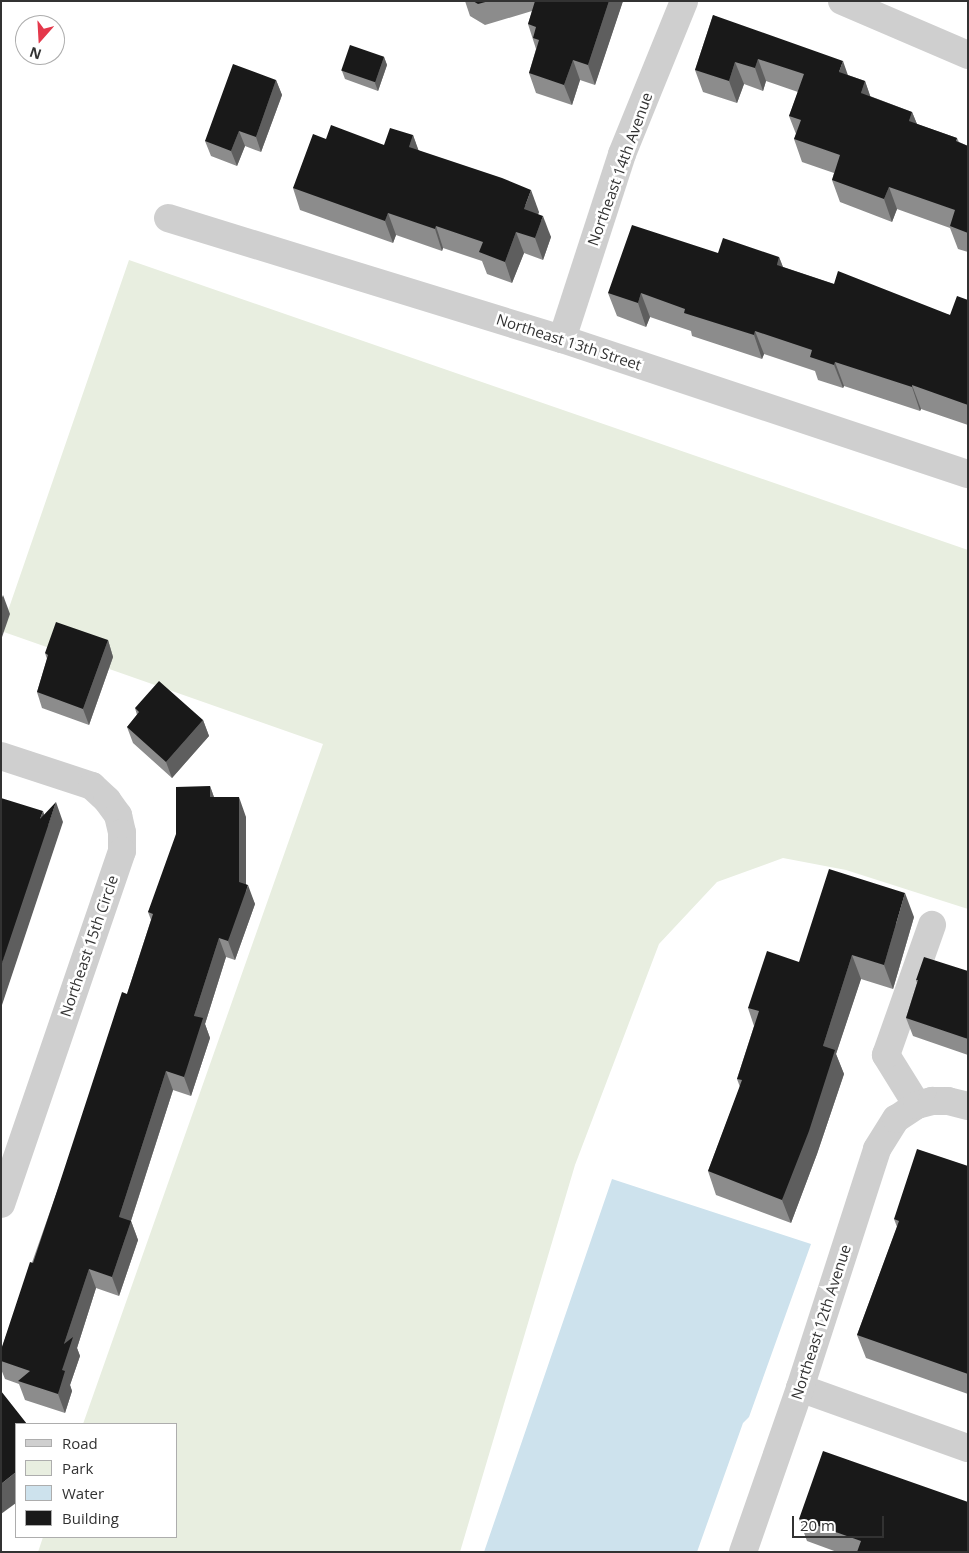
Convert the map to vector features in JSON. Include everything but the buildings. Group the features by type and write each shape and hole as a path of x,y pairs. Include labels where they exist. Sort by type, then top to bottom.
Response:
{"street":[{"name":"Northeast 14th Avenue","path":"562,339 622,154 684,1"},
{"path":"842,1 968,54"},
{"name":"Northeast 13th Street","path":"168,218 562,339 968,474"},
{"name":"Northeast 15th Circle","path":"1,756 92,786 108,800 118,815 122,833 122,851 1,1204"},
{"path":"932,925 886,1056 917,1105 932,1101 948,1101 968,1106"},
{"name":"Northeast 12th Avenue","path":"743,1552 800,1388 877,1149 896,1119 917,1105"},
{"path":"800,1388 968,1448"}],"green space":[{"path":"129,260 968,550 968,909 846,870 783,858 717,882 659,944 575,1165 460,1552 38,1552 43,1538 178,1538 178,1423 83,1423 323,744 1,631"}],"water":[{"path":"612,1179 811,1244 749,1417 743,1423 697,1552 484,1552"}]}
